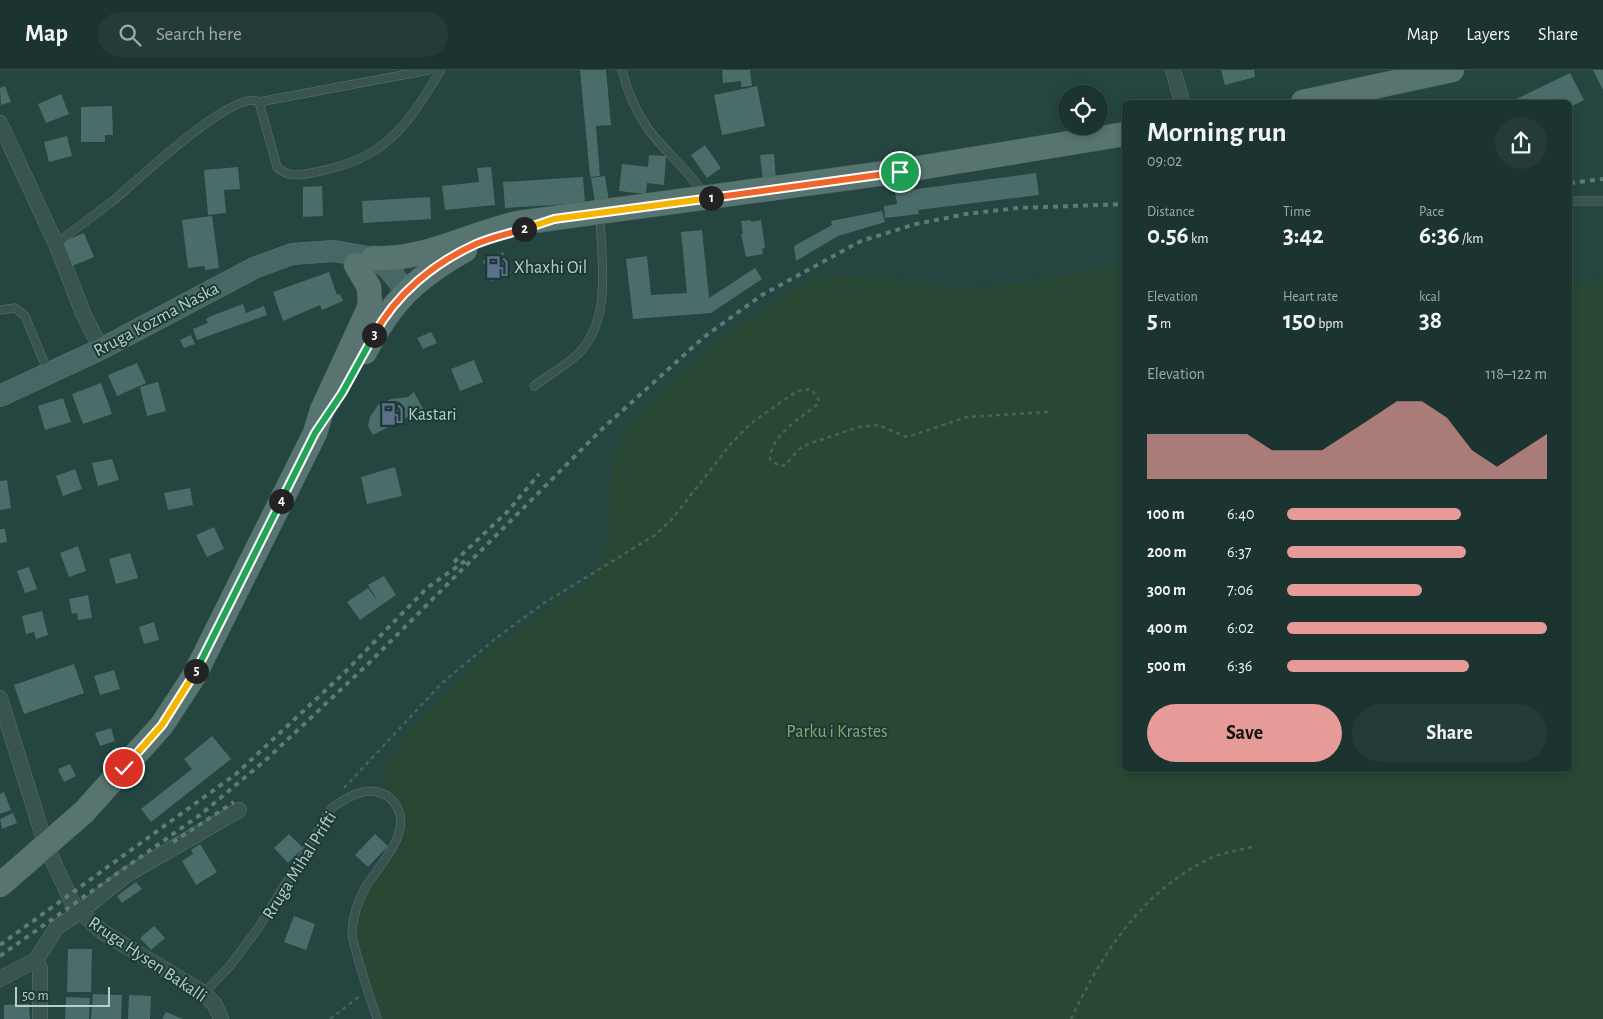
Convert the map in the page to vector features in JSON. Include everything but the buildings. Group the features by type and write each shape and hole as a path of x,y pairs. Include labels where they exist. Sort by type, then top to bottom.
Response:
{"main road":[{"path":"1312,100 1452,70"},
{"path":"315,433 322,410 370,306 369,287 364,261 403,257 454,243 495,228 900,172 1122,135"},
{"path":"0,885 91,804 162,725 194,676 315,433 342,393 376,332 397,289 476,244 554,219"},
{"path":"365,318 397,289 429,255 454,243"},
{"name":"Rruga Kozma Naska","path":"0,396 101,349 254,268 292,254 346,251 364,261 382,263 397,289"}],"street":[{"path":"1173,70 1181,100"},
{"path":"0,123 56,244 83,312 101,349"},
{"name":"Rruga Hysen Bakalli","path":"0,698 46,846 68,896 80,912 101,931 204,993 214,1005 221,1019"},
{"path":"0,979 36,960 57,927 80,912 134,870 239,810"},
{"path":"36,960 40,969 40,1019"}],"lane":[{"path":"56,244 208,122 244,101 255,100 259,102 429,70"},
{"path":"259,102 277,167 294,175 303,174 342,167 378,149 401,130 414,114 441,70"},
{"path":"622,70 639,115 650,131 685,168 706,199"},
{"path":"1572,201 1603,201"},
{"path":"534,386 577,354 596,328 602,309 600,213"},
{"path":"0,310 15,308 25,316 49,374"},
{"name":"Rruga Mihal Prifti","path":"204,993 229,967 259,927 332,808 343,799 356,794 375,791 393,800 401,814 399,835 365,888 356,910 352,934 377,1019"}],"path":[{"path":"340,792 442,683 544,602 655,535 672,519 730,445 750,424 797,392 811,389 819,400 818,404 784,433 773,447 770,459 779,466 785,465 799,449 808,444 859,427 878,425 907,437 967,417 1049,412"},
{"path":"1071,1019 1108,952 1142,906 1177,877 1212,857 1255,846"},
{"path":"330,1019 369,990"}],"green space":[{"name":"Parku i Krastes","path":"1122,262 1122,772 1572,772 1572,285 1603,278 1603,1019 381,1019 374,991 358,951 355,933 358,911 366,890 402,842 408,825 401,808 382,777 386,761 402,740 482,656 555,604 586,586 599,564 609,531 611,473 615,451 629,424 662,391 721,338 791,291 816,278 845,276 895,279 941,286 984,288 1083,273"}],"railway":[{"path":"1572,183 1603,179"},
{"path":"0,956 200,815 268,758 368,664 602,429 704,337 762,295 861,241 916,224 966,214 1018,208 1122,204"},
{"path":"454,562 508,511 539,474"},
{"path":"0,945 236,774 344,673 427,588 465,561"},
{"path":"173,842 234,802"}],"place":[{"name":"Xhaxhi Oil","path":"497,267"},
{"name":"Kastari","path":"392,414"}],"route":[{"path":"124,768 162,725 194,676 315,433 342,393 388,311 397,300 436,266 476,244 554,219 900,172"}]}
